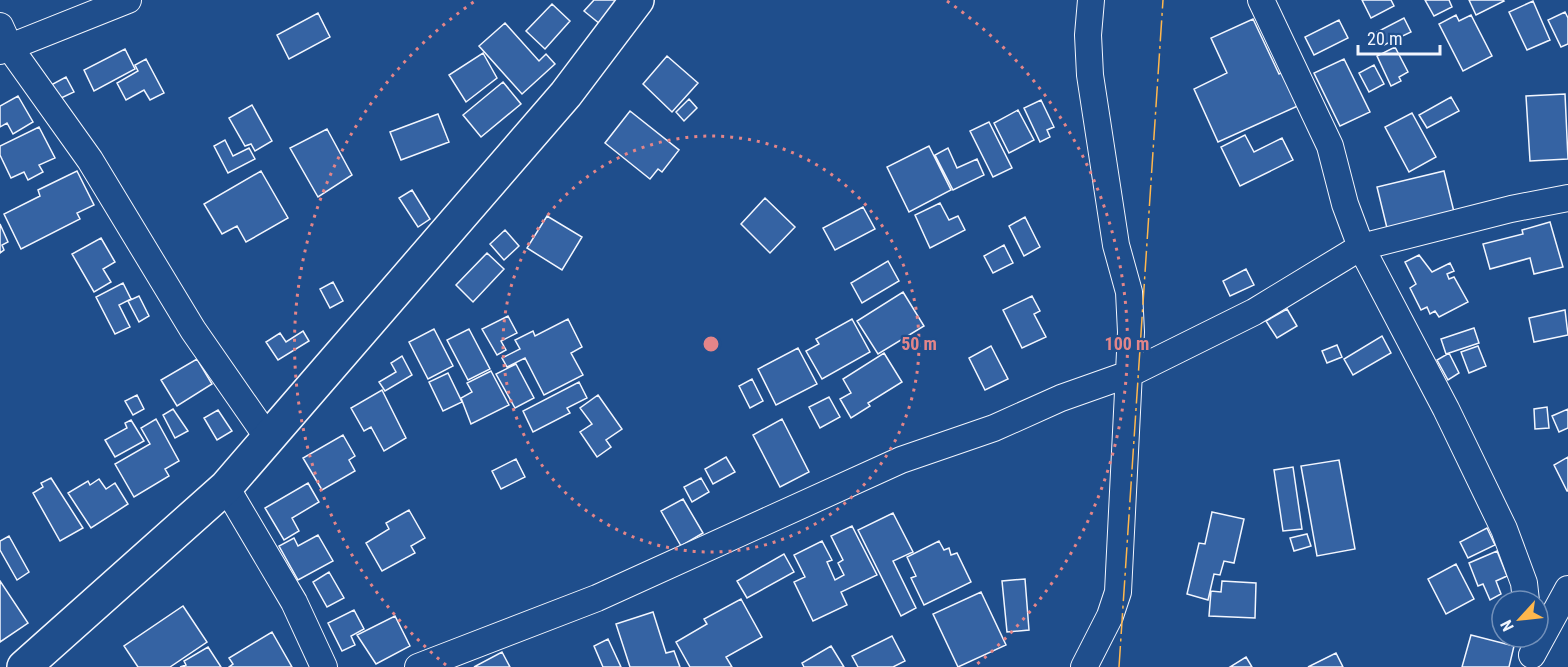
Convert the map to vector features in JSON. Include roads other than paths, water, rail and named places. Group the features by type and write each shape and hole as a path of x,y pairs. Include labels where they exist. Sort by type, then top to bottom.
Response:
{"main road":[{"path":"24,667 226,487 566,94 638,0"}],"street":[{"path":"128,0 3,42 90,160 193,330 268,438"},
{"path":"1084,667 1110,616 1118,592 1131,332 1129,292 1116,245 1090,75 1088,35 1091,0"},
{"path":"1261,0 1330,146 1345,204 1361,247 1446,409 1504,530 1525,589"},
{"path":"418,667 597,598 901,460 994,428 1061,398 1129,374 1254,312 1361,247 1511,209 1568,198"},
{"path":"226,487 294,602 324,667"},
{"path":"1531,653 1568,589"}]}
